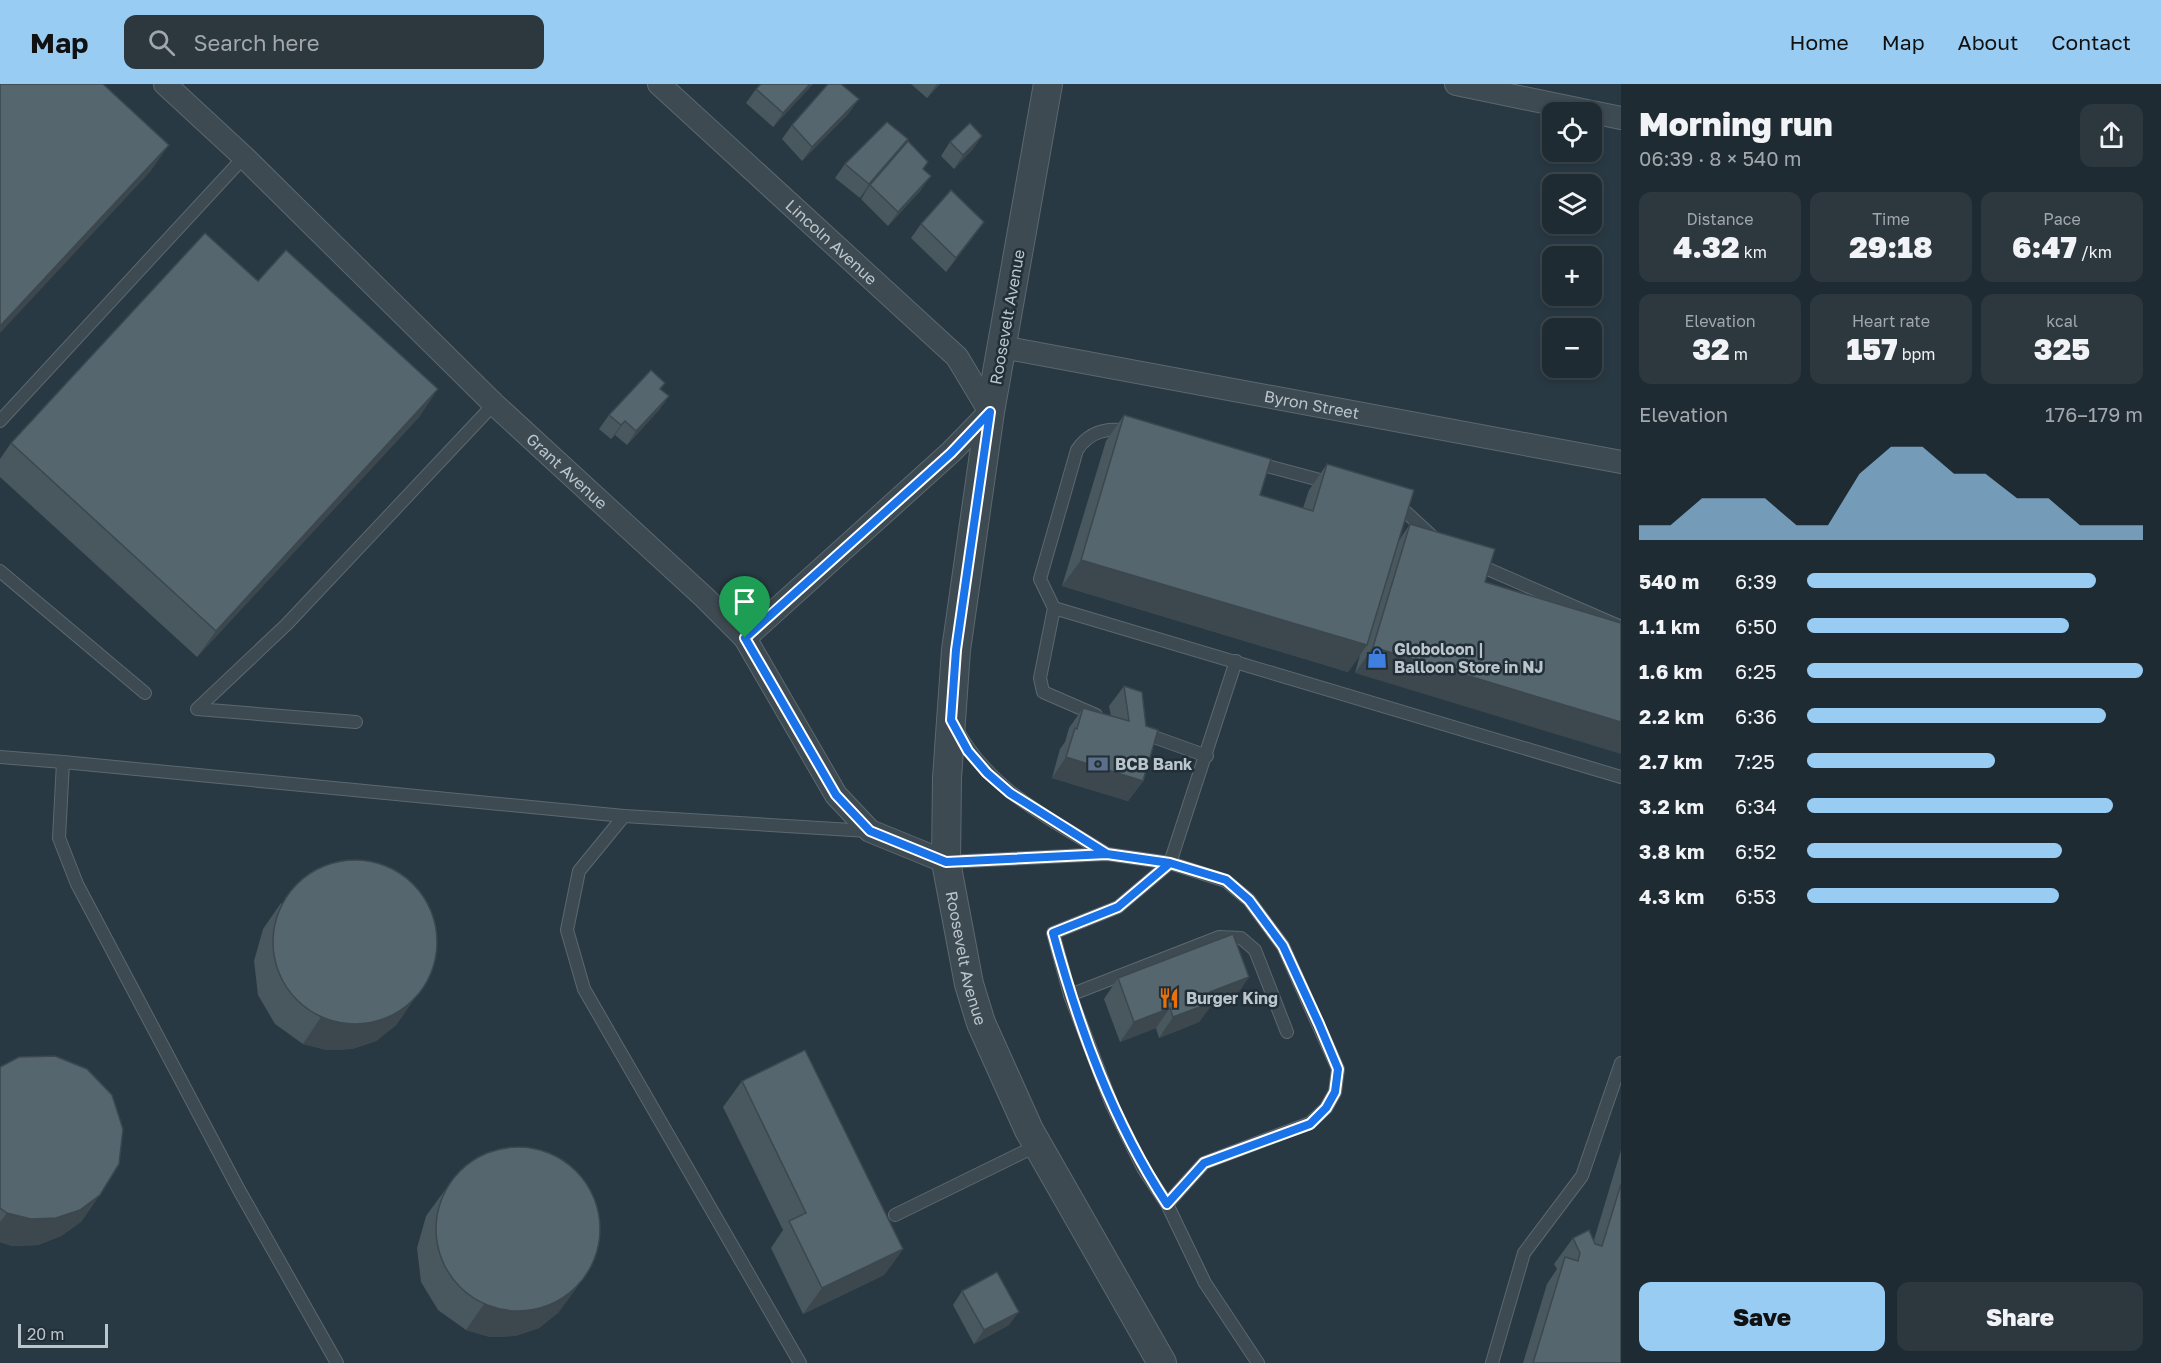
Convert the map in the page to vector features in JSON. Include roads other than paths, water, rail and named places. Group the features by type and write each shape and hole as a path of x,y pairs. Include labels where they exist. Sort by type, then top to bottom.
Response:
{"street":[{"name":"Grant Avenue","path":"166,84 244,157 494,404 705,597 745,638 836,795 870,831 946,862"},
{"name":"Lincoln Avenue","path":"659,84 957,357 990,412"},
{"name":"Roosevelt Avenue","path":"1048,84 990,412 956,650 947,778 946,862 969,984 981,1023 1038,1145 1162,1363"},
{"path":"1456,84 1621,118"},
{"name":"Byron Street","path":"1002,347 1621,462"},
{"path":"745,638 951,453 990,412"}],"lane":[{"path":"0,421 244,157"},
{"path":"356,722 197,709 287,624 494,404"},
{"path":"1112,722 1043,692 1040,678 1054,608 1040,579 1077,450 1086,437 1099,432 1120,430 1142,434"},
{"path":"1242,460 1343,485"},
{"path":"1388,496 1443,546"},
{"path":"1462,558 1621,627"},
{"path":"0,571 144,693"},
{"path":"1054,608 1621,777"},
{"path":"1236,661 1208,756 1170,863 1118,907 1053,933 1070,995 1112,1105 1143,1168 1167,1204 1205,1283 1258,1363"},
{"path":"951,720 968,751 987,773 1010,793 1107,854"},
{"path":"1129,728 1208,756"},
{"path":"0,757 624,816 870,831"},
{"path":"63,762 59,838 77,884 239,1190 337,1363"},
{"path":"624,816 579,871 567,930 584,989 800,1363"},
{"path":"946,862 1107,854 1170,863 1226,880 1249,900 1283,946 1338,1069 1335,1092 1326,1108 1310,1124 1204,1163 1167,1204"},
{"path":"1070,995 1219,937 1240,938 1255,950 1287,1032"},
{"path":"1492,1363 1524,1254 1582,1176 1621,1063"},
{"path":"895,1215 1038,1145"}],"place":[{"name":"Globoloon | Balloon Store in NJ","path":"1377,658"},
{"name":"BCB Bank","path":"1098,764"},
{"name":"Burger King","path":"1169,998"}]}
